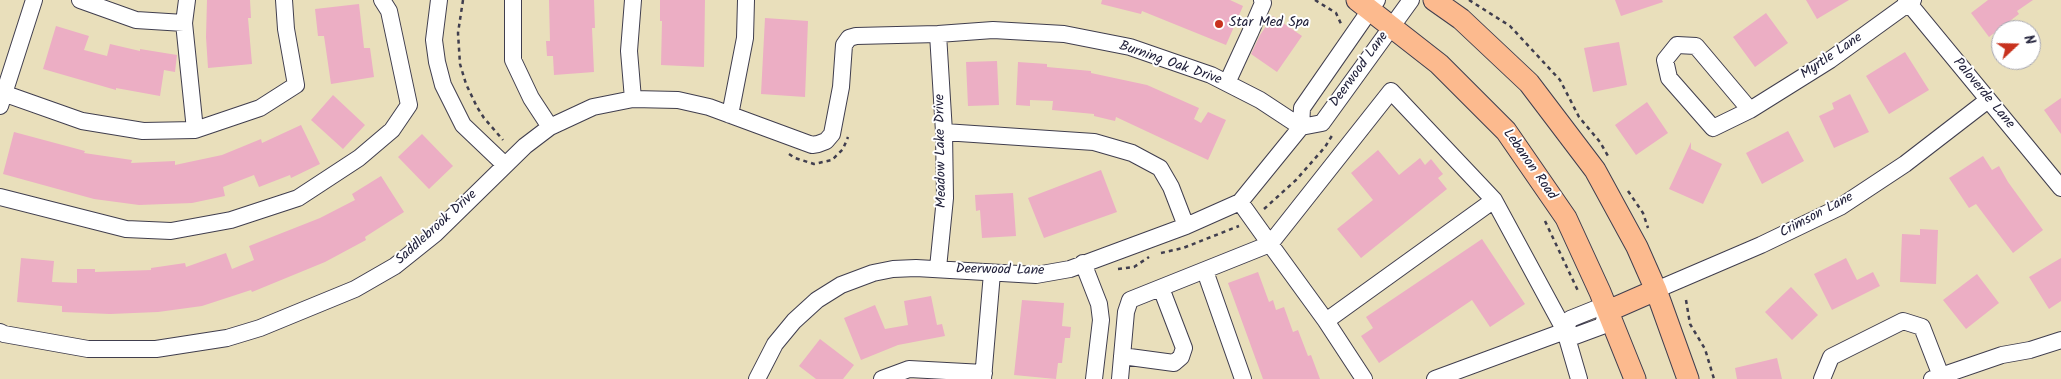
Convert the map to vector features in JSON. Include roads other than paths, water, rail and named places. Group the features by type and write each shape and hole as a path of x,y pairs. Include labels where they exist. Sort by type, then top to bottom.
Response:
{"main road":[{"path":"1434,0 1462,19 1529,83 1595,170 1637,246 1656,290 1688,379"},
{"name":"Lebanon Road","path":"1368,3 1392,27 1439,64 1506,131 1566,218 1608,311 1635,379"},
{"path":"1608,311 1656,290"}],"street":[{"path":"34,0 1,98 82,121 143,131 196,130 260,108 296,86 286,29 284,0"},
{"path":"80,0 136,20 184,23"},
{"path":"187,0 184,23 196,130"},
{"path":"0,197 126,229 171,232 231,220 298,198 360,158 392,130 409,105 389,11 382,0"},
{"path":"439,0 434,40 443,85 463,125 505,166"},
{"path":"513,0 513,60 531,98 550,127"},
{"path":"633,0 630,51 633,99"},
{"path":"730,115 745,38 746,0"},
{"path":"1227,83 1263,3 1262,0"},
{"name":"Deerwood Lane","path":"1301,127 1322,123 1411,0"},
{"name":"Paloverde Lane","path":"1909,1 2061,188"},
{"name":"Myrtle Lane","path":"1750,110 1696,46 1677,44 1665,60 1669,78 1713,128 1750,110 1830,60 1909,1"},
{"name":"Deerwood Lane","path":"757,379 775,344 794,321 817,300 841,285 873,273 894,269 938,268 1036,275 1083,264 1186,226 1240,202 1301,127 1302,108 1368,3"},
{"name":"Burning Oak Drive","path":"826,141 832,134 836,120 844,45 849,38 856,36 938,34 993,30 1064,34 1130,47 1211,75 1260,100 1301,127"},
{"name":"Meadow Lake Drive","path":"938,34 944,132 945,198 938,268"},
{"path":"1120,379 1126,312 1130,300 1270,244 1391,92 1494,200 1565,331 1578,379"},
{"name":"Saddlebrook Drive","path":"0,332 88,350 156,349 219,339 260,328 355,290 395,266 435,234 525,146 550,127 593,107 633,99 678,100 710,106 812,145 826,141"},
{"name":"Crimson Lane","path":"1656,290 1761,245 1840,207 1905,164 1988,100"},
{"path":"944,132 1094,142 1132,154 1160,168 1171,187 1186,226"},
{"path":"1326,321 1494,200"},
{"path":"1240,202 1326,321 1364,379"},
{"path":"1083,264 1099,304 1100,320 1094,379"},
{"path":"1205,271 1243,379"},
{"path":"882,379 909,368 984,376 992,273"},
{"path":"1122,356 1174,363 1181,357 1184,348 1161,288"},
{"path":"1435,379 1565,331 1570,319 1595,309 1608,311"},
{"path":"1822,379 1831,357 1903,321 1922,328 1936,377 2002,355 2030,350 2061,340"}],"place":[{"name":"Star Med Spa","path":"1219,24"}]}
